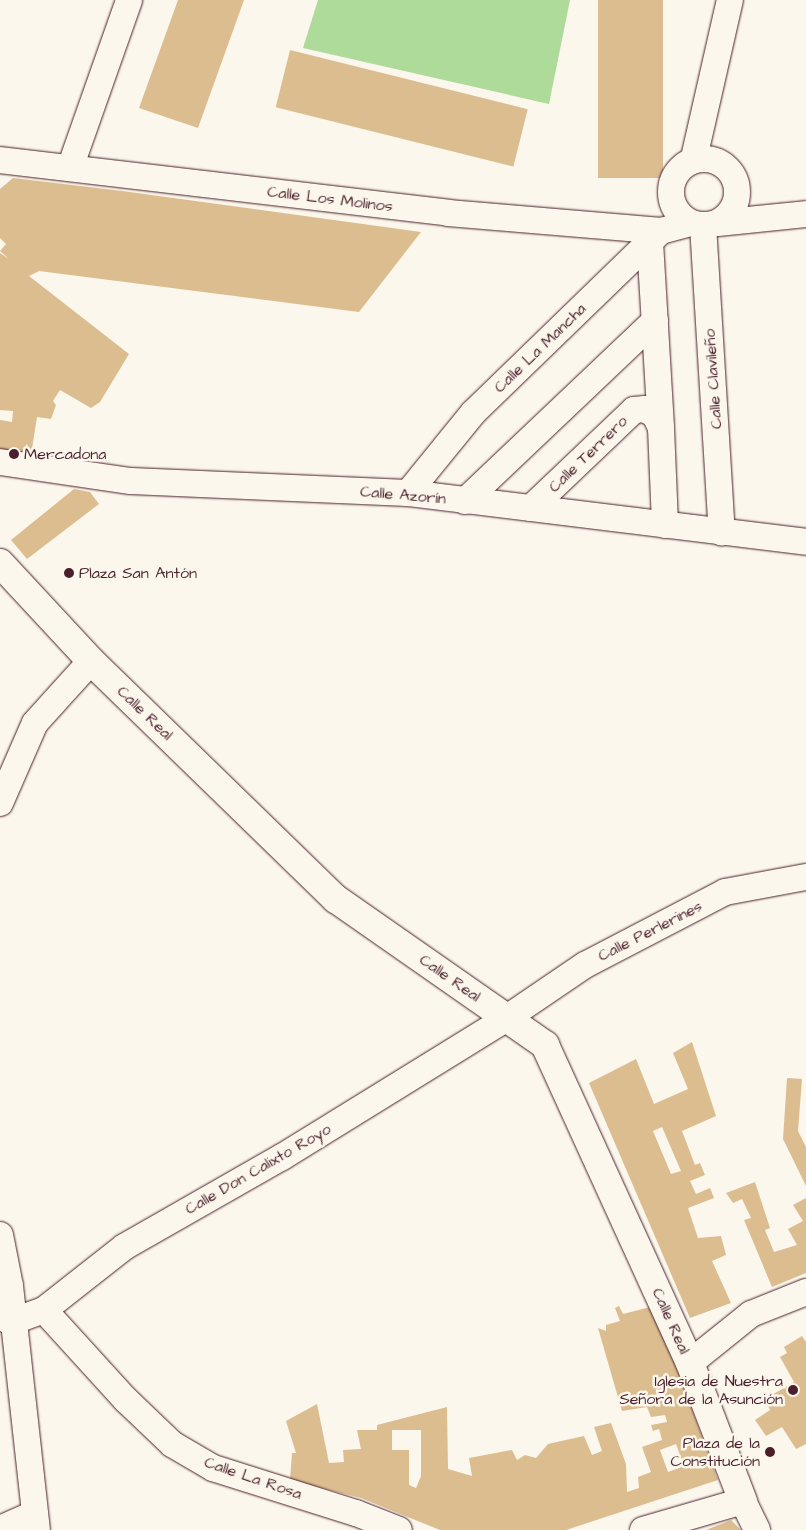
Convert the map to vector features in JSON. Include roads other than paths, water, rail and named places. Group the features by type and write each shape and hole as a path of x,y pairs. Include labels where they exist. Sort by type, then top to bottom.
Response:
{"street":[{"path":"70,168 129,0"},
{"path":"694,158 730,0"},
{"path":"694,158 713,159 730,171 738,191 734,212 703,224 669,191 678,169 694,158"},
{"name":"Calle Los Molinos","path":"0,160 656,236"},
{"name":"Calle La Mancha","path":"408,493 473,413 656,236 703,224 806,214"},
{"name":"Calle Clavileño","path":"703,224 722,532"},
{"path":"656,236 655,321 665,525"},
{"path":"465,500 655,321"},
{"name":"Calle Terrero","path":"531,508 634,410 645,409 656,415 661,428"},
{"name":"Calle Azorín","path":"0,462 131,481 408,493 806,542"},
{"name":"Calle Real","path":"0,563 92,661 336,899 545,1045 690,1363 743,1501"},
{"path":"0,803 34,723 92,661"},
{"name":"Calle Perlerines","path":"507,1018 585,965 725,892 806,877"},
{"name":"Calle Don Calixto Royo","path":"6,1319 44,1310 124,1247 282,1157 507,1018"},
{"path":"0,1235 10,1286 6,1319 35,1522 0,1529"},
{"path":"690,1363 751,1314 806,1292"},
{"name":"Calle La Rosa","path":"44,1310 126,1400 172,1444 214,1468 356,1512 399,1530"},
{"path":"643,1530 743,1501 757,1530"}],"place":[{"name":"Mercadona","path":"14,454"},
{"name":"Plaza San Antón","path":"69,573"},
{"name":"Iglesia de Nuestra Señora de la Asunción","path":"793,1390"},
{"name":"Plaza de la Constitución","path":"770,1452"}]}
